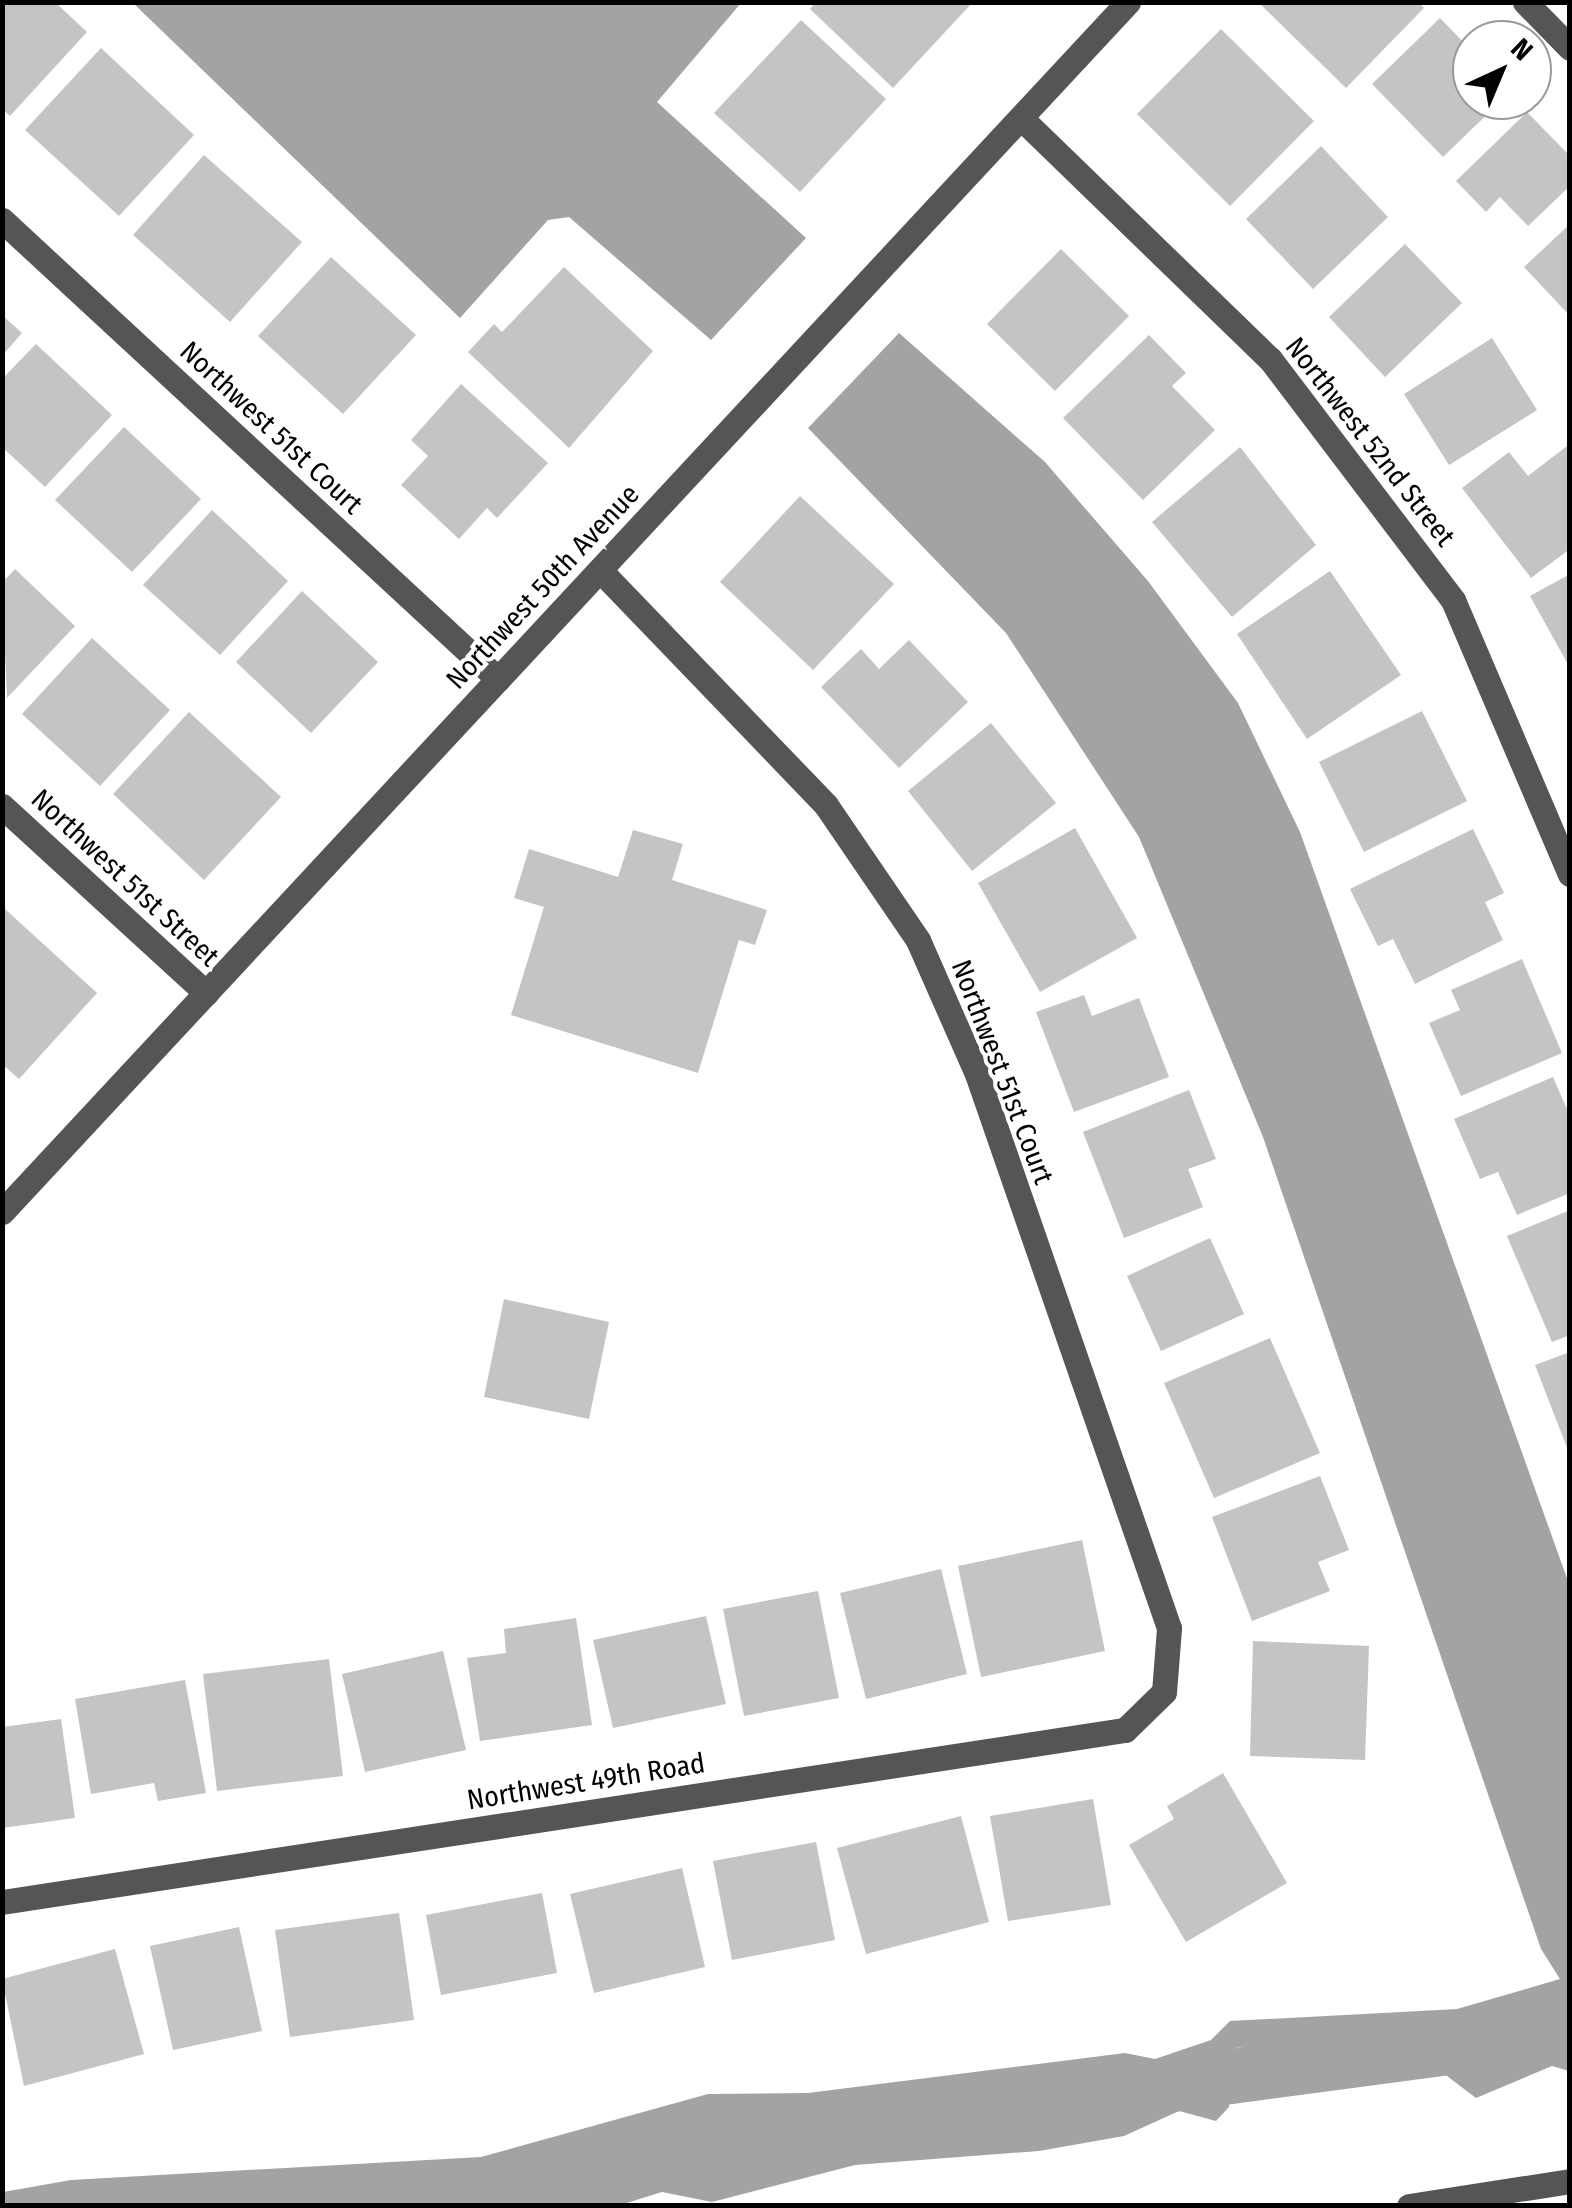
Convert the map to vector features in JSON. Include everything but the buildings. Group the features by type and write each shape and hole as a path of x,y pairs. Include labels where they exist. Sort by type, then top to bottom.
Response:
{"street":[{"name":"Northwest 50th Avenue","path":"2,1212 1128,2"},
{"path":"1525,2 1570,48"},
{"name":"Northwest 52nd Street","path":"1022,118 1270,359 1454,600 1570,874"},
{"name":"Northwest 51st Court","path":"2,220 498,679"},
{"name":"Northwest 51st Court","path":"600,570 826,804 918,940 977,1074 1169,1628 1164,1692"},
{"name":"Northwest 51st Street","path":"2,806 206,994"},
{"name":"Northwest 49th Road","path":"2,1902 1125,1730 1164,1692"},
{"path":"1409,2206 1570,2181"}],"shaded area":[{"path":"133,3 741,3 657,102 806,238 711,340 569,217 548,220 460,318"},
{"path":"899,333 1045,462 1148,581 1238,703 1300,832 1569,1584 1569,2071 1552,2066 1476,2098 1397,2038 1234,2048 1229,2107 1216,2121 1179,2111 1124,2136 1039,2151 855,2165 712,2202 662,2192 617,2206 3,2205 3,2192 71,2180 481,2157 708,2094 808,2093 1125,2053 1155,2059 1211,2040 1230,2021 1457,2009 1560,1979 1541,1949 1263,1137 1139,837 1006,633 808,428"}],"waterway":[{"path":"1156,2086 1570,2031"}]}
